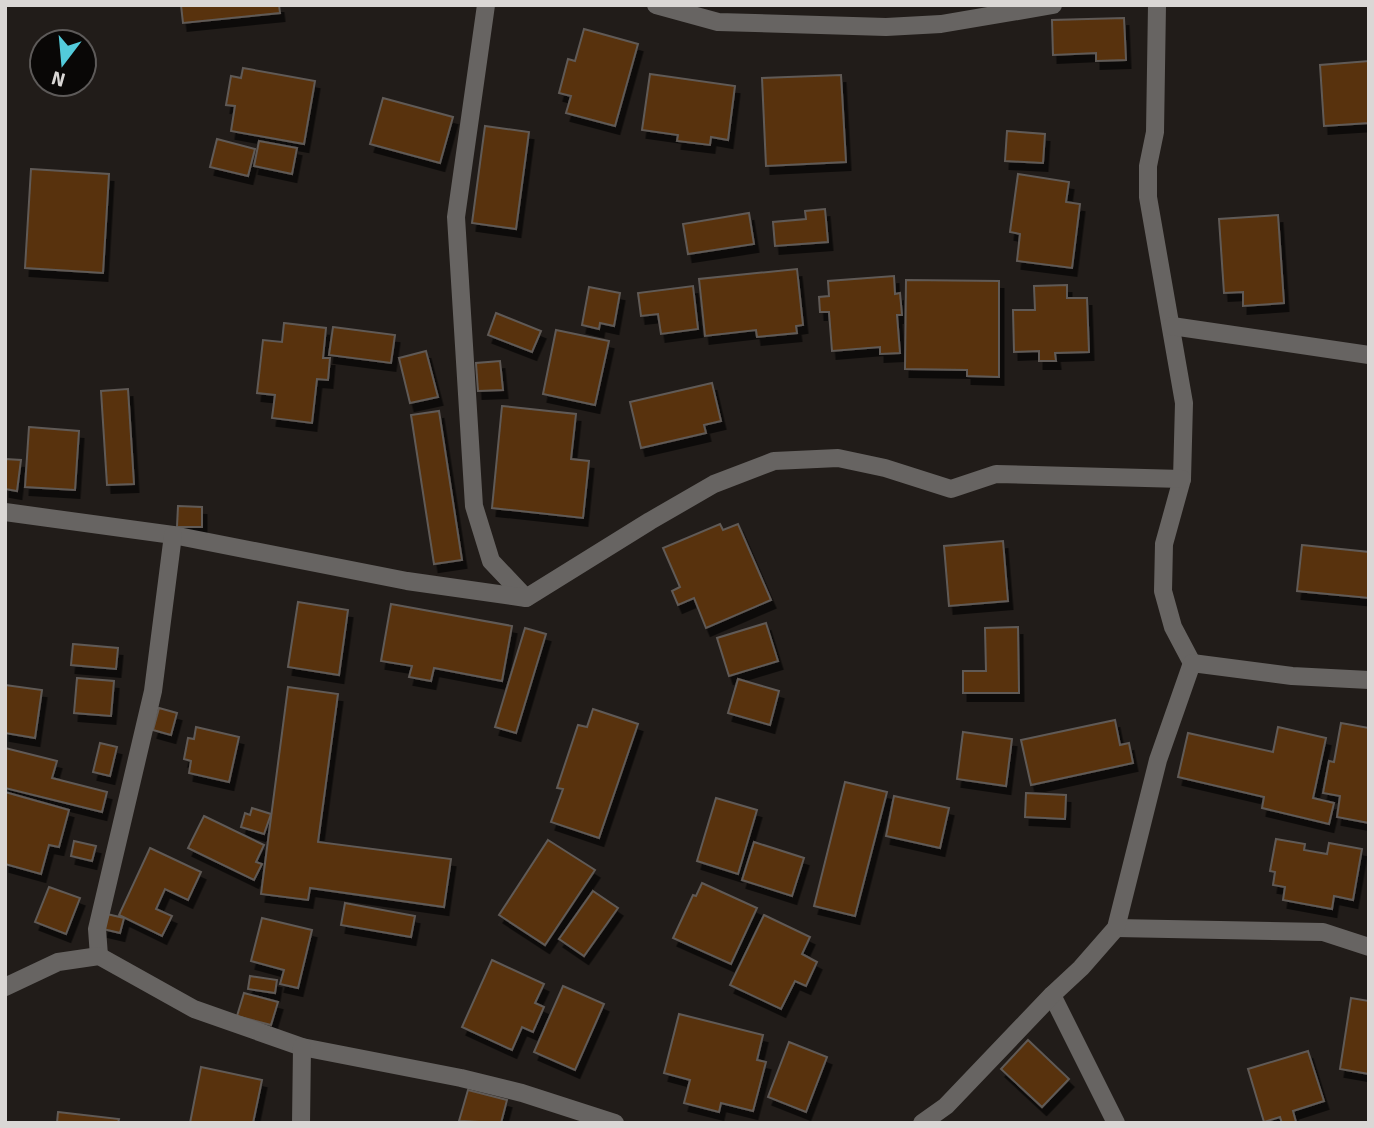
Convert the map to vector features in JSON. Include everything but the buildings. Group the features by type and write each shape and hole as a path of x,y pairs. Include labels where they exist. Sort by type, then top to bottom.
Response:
{"street":[{"path":"486,5 456,217 474,506 491,561 526,598"},
{"path":"656,5 719,14 886,27 942,24 1053,5"},
{"path":"922,1123 946,1106 1081,968 1116,928 1157,760 1192,663 1173,628 1163,591 1164,544 1182,479 1184,403 1148,197 1148,166 1155,132 1157,5"},
{"path":"1172,326 1369,355"},
{"path":"5,512 173,535 407,581 526,598 714,484 774,461 838,458 885,468 951,489 996,474 1182,479"},
{"path":"99,956 97,929 152,691 173,535"},
{"path":"1192,663 1292,676 1369,680"},
{"path":"1116,928 1323,932 1369,947"},
{"path":"5,987 58,962 99,956 194,1009 302,1047 461,1078 522,1093 615,1123"},
{"path":"1052,995 1116,1123"},
{"path":"301,1123 302,1047"}]}
